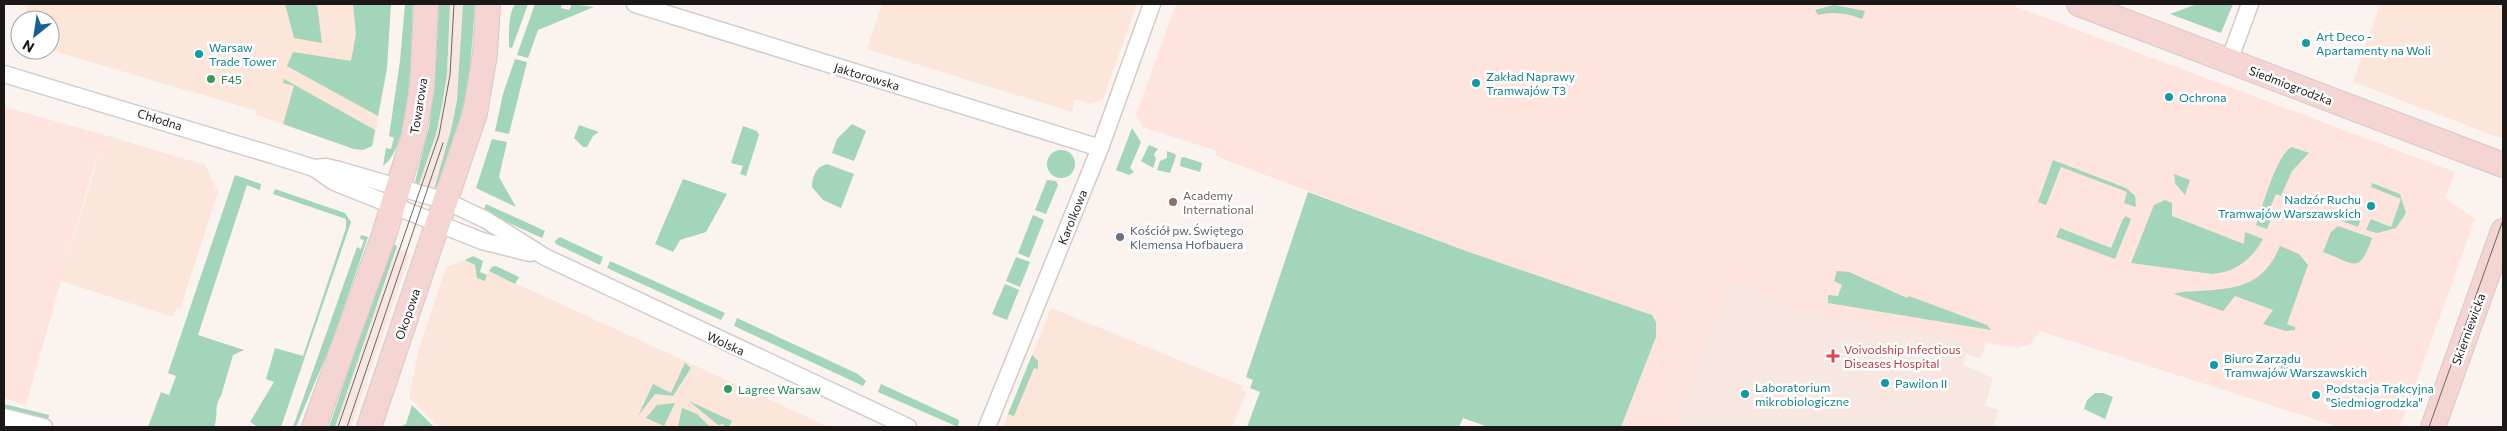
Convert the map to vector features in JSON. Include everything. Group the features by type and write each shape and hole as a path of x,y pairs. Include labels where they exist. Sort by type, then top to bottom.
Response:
{"main road":[{"name":"Towarowa","path":"396,196 413,138 422,89 426,4"},
{"path":"446,201 475,113 485,54 488,4"},
{"name":"Siedmiogrodzka","path":"2080,4 2503,165"},
{"path":"314,427 396,196"},
{"name":"Okopowa","path":"369,427 446,201"},
{"name":"Skierniewicka","path":"2434,427 2503,231"}],"street":[{"name":"Jaktorowska","path":"635,4 1100,148"},
{"name":"Karolkowa","path":"986,427 1100,148 1152,4"},
{"path":"2228,61 2250,4"},
{"name":"Chłodna","path":"4,74 314,168 332,168 396,196 416,214"},
{"name":"Chłodna","path":"396,196 424,193"},
{"name":"Wolska","path":"424,193 486,220 545,257 908,427"},
{"name":"Wolska","path":"416,214 482,241 545,257"},
{"path":"4,417 44,427"}],"shaded area":[{"path":"28,4 391,4 387,68 374,142 372,146 363,150 354,149 256,115 257,111 60,53 60,10 26,10"},
{"path":"450,4 463,4 460,80 451,130 433,189 419,184 436,134 442,105 447,74"},
{"path":"882,4 1137,4 1103,99 1091,104 1075,99 1072,112 867,49"},
{"path":"1176,4 2009,4 2455,172 2445,198 2475,219 2400,427 2339,427 2040,331 2029,345 2017,348 1813,314 1730,282 1675,427 1621,427 1656,337 1652,315 1466,251 1223,159 1216,155 1217,151 1143,127 1136,115"},
{"path":"2380,4 2503,4 2503,139 2353,82"},
{"path":"4,107 105,135 85,196 26,405 4,398"},
{"path":"105,135 205,165 218,192 180,309 176,308 173,317 61,281"},
{"path":"397,248 410,253 351,427 335,427"},
{"path":"465,260 475,265 485,280 489,271 829,427 439,427 409,397 419,348 446,267"},
{"name":"Voivodship Infectious Diseases Hospital","path":"1730,282 1813,314 1986,343 1980,359 1966,354 1963,365 1993,378 1985,406 1999,410 1993,427 1675,427"},
{"path":"1051,308 1243,386 1241,390 1247,391 1232,427 1003,427"}],"green space":[{"path":"285,4 317,4 322,43 294,38"},
{"path":"353,4 391,4 387,68 378,116 287,66 293,52 351,61 356,34"},
{"path":"405,4 413,4 411,65 405,115 400,137 393,155 383,166 386,148 391,149 394,138 389,136 400,61"},
{"path":"439,4 450,4 447,74 436,134 419,184 415,182 429,127 435,81"},
{"path":"463,4 475,4 469,83 457,130 439,184 434,189 451,130 457,100"},
{"path":"515,4 528,4 512,48 509,47 509,25"},
{"path":"535,4 562,4 561,8 569,10 572,4 594,7 538,30 528,58 517,55"},
{"path":"2197,4 2233,4 2221,33 2170,14"},
{"path":"1834,5 1865,11 1862,19 1840,13 1818,15 1815,10"},
{"path":"515,59 527,62 509,134 495,131 503,94"},
{"path":"284,79 375,130 372,146 363,150 354,149 283,124 294,86 283,83"},
{"path":"852,124 866,131 854,161 832,153 837,139"},
{"path":"579,125 599,132 593,136 587,147 583,147 574,138"},
{"path":"743,126 757,131 759,135 746,176 740,174 743,166 731,163"},
{"path":"1132,128 1141,142 1130,168 1134,172 1129,175 1116,170"},
{"path":"492,139 507,142 499,177 516,207 476,188"},
{"path":"1149,145 1158,149 1154,154 1156,159 1153,168 1141,161"},
{"path":"2292,147 2309,153 2292,171 2281,196 2276,194 2267,215 2272,217 2267,229 2256,225 2266,194 2281,159 2286,151"},
{"path":"1061,150 1071,154 1075,164 1071,174 1061,178 1051,174 1047,164 1051,154"},
{"path":"1167,151 1176,156 1170,173 1157,170 1160,161 1167,158"},
{"path":"1184,157 1202,163 1200,172 1180,166 1181,158"},
{"path":"2053,160 2126,188 2135,196 2136,207 2124,203 2127,192 2061,167 2046,205 2038,202"},
{"path":"827,164 854,174 841,208 823,200 812,187 815,172"},
{"path":"2174,174 2190,180 2185,195 2175,183"},
{"path":"235,175 261,184 260,190 247,185 198,335 244,350 233,355 217,404 214,427 148,427 161,392 169,395 176,376 168,373"},
{"path":"683,179 727,194 706,232 680,240 673,252 655,244"},
{"path":"1047,180 1056,181 1058,185 1046,214 1035,210"},
{"path":"2372,183 2400,194 2406,213 2396,228 2377,233 2366,230 2371,219 2391,227 2401,199 2371,187"},
{"path":"275,189 345,213 351,222 281,427 258,427 250,422 274,382 266,379 275,348 303,356 346,228 346,219 273,194"},
{"path":"1308,192 1466,251 1652,315 1656,322 1656,337 1621,427 1488,427 1463,418 1459,427 1247,427 1260,392 1250,388 1253,380 1246,377"},
{"path":"2165,200 2172,203 2172,216 2244,244 2245,232 2263,239 2242,264 2221,273 2212,274 2131,263 2154,205"},
{"path":"486,204 545,231 542,238 483,211"},
{"path":"2340,208 2362,216 2358,227 2336,219"},
{"path":"1033,215 1044,220 1029,258 1018,253"},
{"path":"2126,216 2131,219 2115,259 2056,237 2060,228 2111,248"},
{"path":"2338,226 2372,238 2359,262 2349,263 2323,252 2331,232"},
{"path":"361,235 368,237 332,342 296,427 293,427 357,247 361,249 364,240 360,239"},
{"path":"560,237 603,257 600,265 556,244 555,241"},
{"path":"392,244 397,246 335,427 329,427"},
{"path":"2280,246 2299,254 2308,265 2287,324 2295,327 2295,330 2286,331 2263,324 2273,310 2235,296 2223,311 2174,294 2224,289 2247,283 2257,278 2265,270"},
{"path":"473,256 483,261 480,272 487,275 485,281 477,278 475,265 465,260"},
{"path":"1016,257 1030,262 1020,287 1006,281"},
{"path":"610,261 725,313 721,320 607,268"},
{"path":"496,266 519,277 515,284 489,271 492,267"},
{"path":"1837,271 1849,272 1907,298 1909,296 1987,325 1991,330 1828,303 1828,295 1838,296 1842,285 1834,281"},
{"path":"1005,284 1019,290 1007,320 992,314"},
{"path":"737,318 858,374 866,381 863,386 734,326"},
{"path":"1032,355 1038,361 1038,369 1034,368 1014,416 1008,414"},
{"path":"685,363 691,368 673,396 655,394 638,416 653,384 671,393"},
{"path":"2281,364 2300,370 2298,378 2280,372"},
{"path":"881,384 959,420 958,427 878,392"},
{"path":"2095,393 2103,393 2113,397 2105,419 2084,409 2087,400"},
{"path":"689,401 732,421 729,427 723,427 724,424 718,425"},
{"path":"675,403 664,426 646,418 657,405"},
{"path":"4,404 49,415 48,420 4,409"},
{"path":"412,405 434,427 399,427 406,424"},
{"path":"682,408 697,414 710,427 678,427"}],"tram line":[{"path":"338,427 439,135 450,75 454,4"},
{"path":"347,427 443,143"},
{"path":"2429,427 2503,220"}],"place":[{"name":"Art Deco - Apartamenty na Woli","path":"2306,43"},
{"name":"Warsaw Trade Tower","path":"199,54"},
{"name":"F45","path":"211,79"},
{"name":"Zakład Naprawy Tramwajów T3","path":"1476,83"},
{"name":"Ochrona","path":"2169,97"},
{"name":"Academy International","path":"1173,202"},
{"name":"Nadzór Ruchu Tramwajów Warszawskich","path":"2371,206"},
{"name":"Kościół pw. Świętego Klemensa Hofbauera","path":"1120,237"},
{"name":"Voivodship Infectious Diseases Hospital","path":"1833,356"},
{"name":"Biuro Zarządu Tramwajów Warszawskich","path":"2214,365"},
{"name":"Pawilon II","path":"1885,383"},
{"name":"Lagree Warsaw","path":"728,389"},
{"name":"Laboratorium mikrobiologiczne","path":"1745,394"},
{"name":"Podstacja Trakcyjna \"Siedmiogrodzka\"","path":"2316,395"}]}
